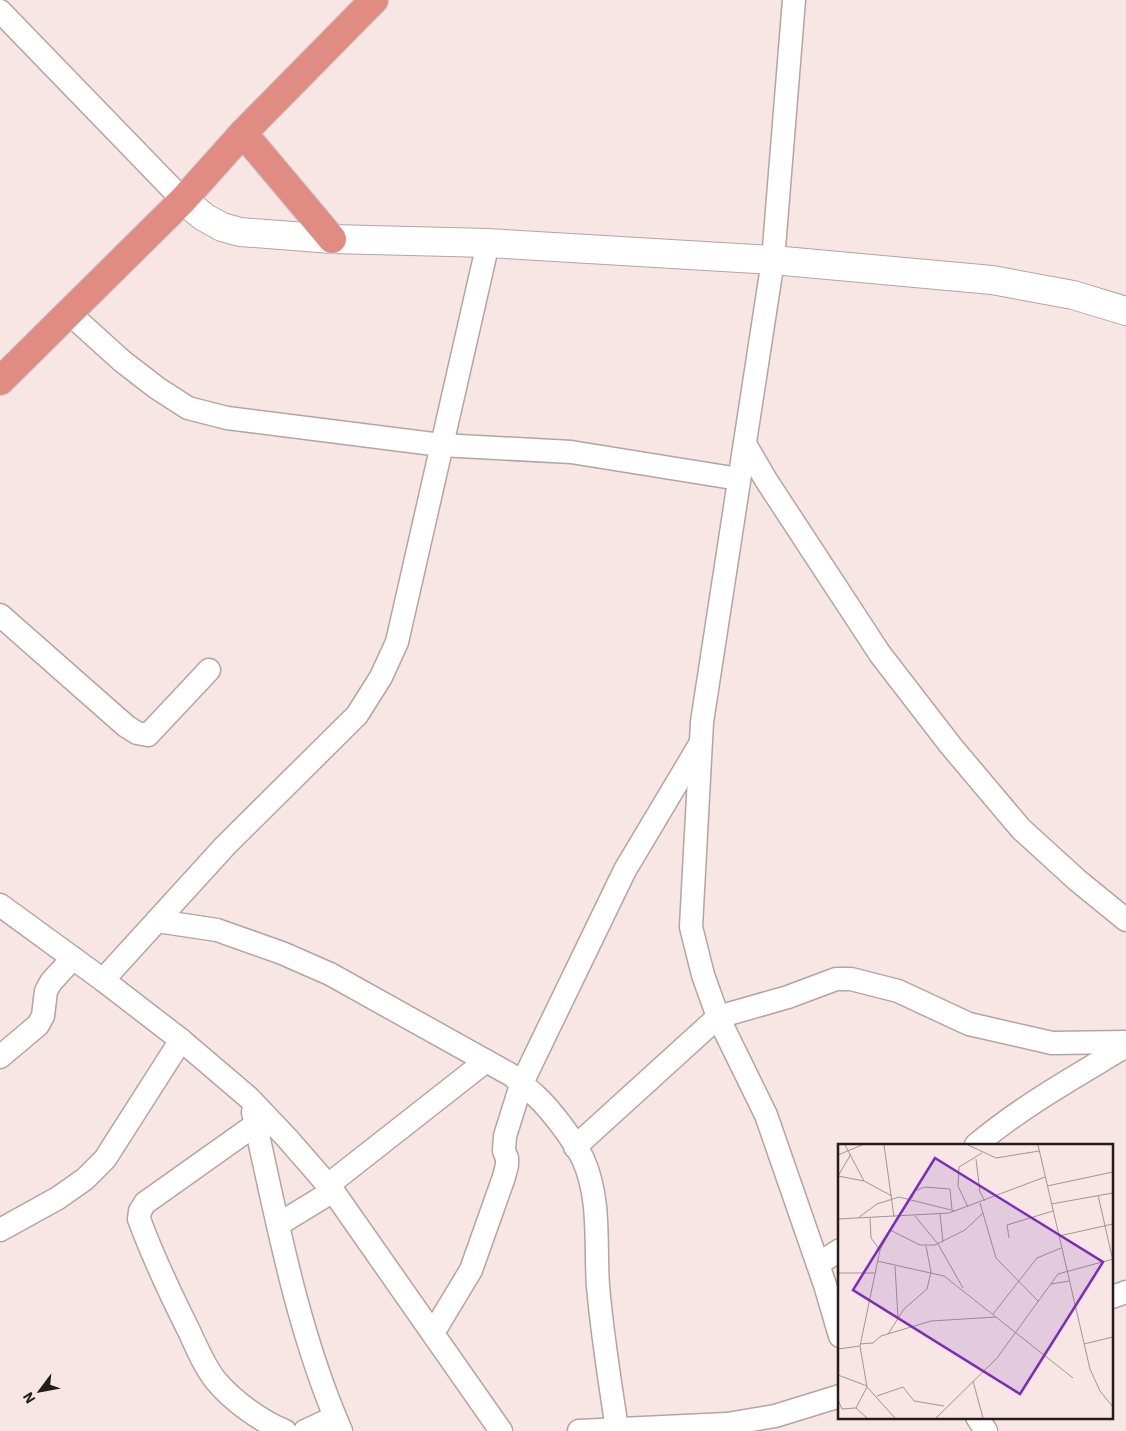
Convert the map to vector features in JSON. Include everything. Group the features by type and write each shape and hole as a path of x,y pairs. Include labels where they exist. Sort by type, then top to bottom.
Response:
{"highway":[{"path":"3,372 69,313 183,200 243,133 374,0"},
{"path":"243,133 332,239"}],"street":[{"path":"794,0 772,260 702,722 691,927 703,976 718,1017 766,1115 818,1264 838,1329"},
{"path":"0,11 183,200 204,217 222,227 240,232 332,239 488,243 772,260 992,280 1073,295 1126,310"},
{"path":"103,980 225,846 357,715 381,677 397,642 488,243"},
{"path":"69,313 122,361 157,388 188,408 227,418 441,445 571,452 739,479"},
{"path":"745,444 766,480 880,654 951,746 1021,829 1077,880 1126,920"},
{"path":"0,615 118,719 137,733 148,735 209,670"},
{"path":"433,1333 471,1270 504,1177 507,1165 504,1151 505,1136 521,1085 625,870 701,743"},
{"path":"0,905 181,1040 249,1098 330,1188 501,1431"},
{"path":"157,921 217,930 282,953 330,974 513,1076 521,1085 535,1095 554,1116 575,1146 583,1159 594,1189 599,1295 617,1429"},
{"path":"0,1057 38,1026 43,1016 46,991 51,982 73,958"},
{"path":"575,1146 718,1017 788,997 836,980 851,979 898,991 969,1024 1052,1043 1126,1044"},
{"path":"0,1230 58,1198 85,1180 105,1159 181,1040"},
{"path":"977,1144 1029,1104 1126,1044"},
{"path":"278,1224 330,1188 486,1061"},
{"path":"249,1098 291,1282 311,1351 338,1424 305,1431"},
{"path":"256,1125 145,1203 140,1212 139,1219 199,1352 217,1381 242,1405 274,1427 285,1431"},
{"path":"818,1264 838,1251"},
{"path":"1114,1296 1126,1292"},
{"path":"578,1431 727,1424 774,1424 838,1397"},
{"path":"978,1418 986,1431"}]}
